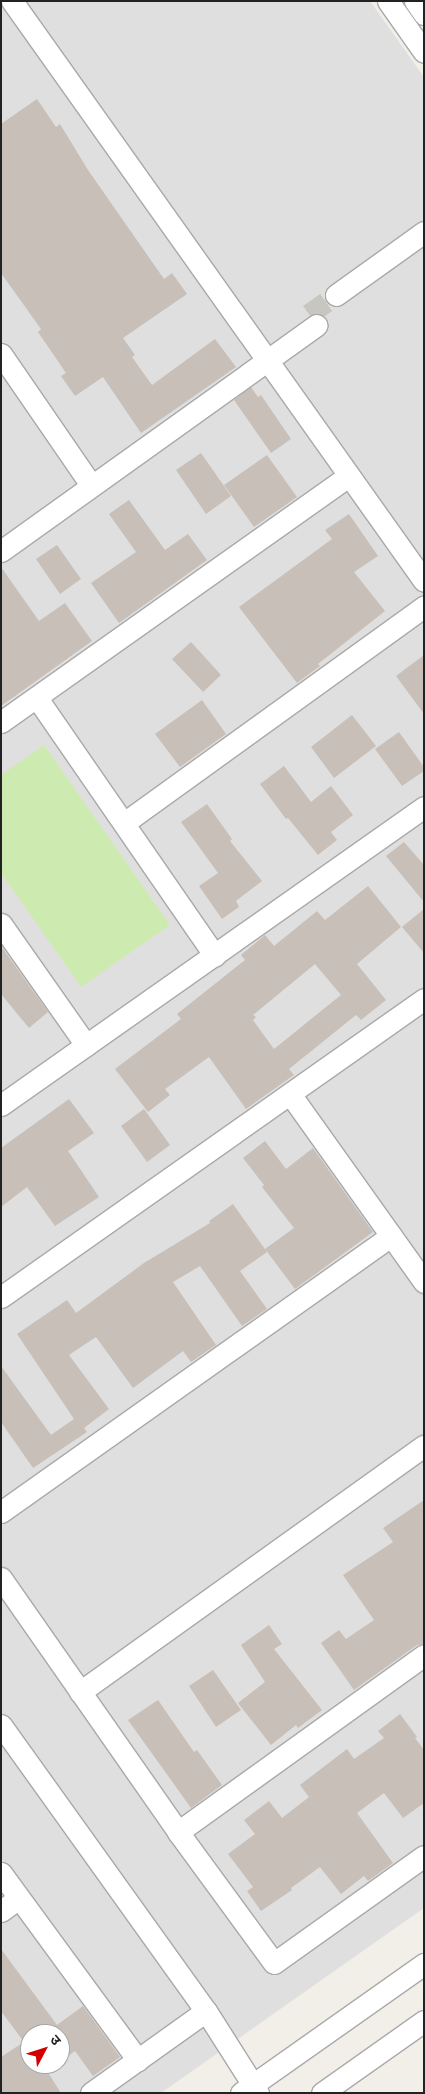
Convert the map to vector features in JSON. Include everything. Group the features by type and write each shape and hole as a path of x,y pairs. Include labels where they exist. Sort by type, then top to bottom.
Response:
{"street":[{"path":"12,1 261,355 424,581"},
{"path":"388,1 424,52"},
{"path":"415,1 424,14"},
{"path":"424,232 340,301 424,249"},
{"path":"1,551 92,485 261,355 313,319"},
{"path":"1,354 92,485"},
{"path":"1,722 348,476"},
{"path":"124,823 424,607"},
{"path":"37,698 215,956"},
{"path":"1,1105 424,807"},
{"path":"1,924 86,1045"},
{"path":"1,1298 424,999"},
{"path":"290,1094 424,1282"},
{"path":"1,1512 391,1236"},
{"path":"80,1692 424,1446"},
{"path":"1,1578 178,1832 274,1963 424,1856"},
{"path":"178,1832 424,1655"},
{"path":"1,1726 206,2011 250,2090 424,1964"},
{"path":"1,1872 138,2060"},
{"path":"1,1911 19,1898"},
{"path":"91,2093 206,2011"},
{"path":"322,2093 424,2021"}],"shaded area":[{"path":"1,1 370,1 424,77 424,1908 161,2093 1,2093"}],"green space":[{"path":"44,745 170,925 81,987 1,873 1,775"}],"building":[{"path":"37,99 56,127 60,124 88,170 164,279 172,273 187,294 123,338 135,355 132,357 152,385 215,339 236,367 141,433 103,377 75,396 61,376 66,373 38,332 41,329 1,273 1,124"},
{"path":"251,387 258,397 261,395 291,439 271,453 234,400"},
{"path":"201,453 231,496 206,514 176,470"},
{"path":"267,455 297,497 254,527 224,485"},
{"path":"129,500 165,550 188,534 207,560 119,623 91,583 136,552 109,514"},
{"path":"349,514 378,556 354,572 385,611 297,683 239,607 332,539 325,530"},
{"path":"57,545 81,579 60,594 36,559"},
{"path":"1,567 39,621 65,603 92,641 1,706"},
{"path":"191,642 221,675 203,692 172,659"},
{"path":"424,655 424,714 396,676"},
{"path":"202,700 226,734 180,767 155,734"},
{"path":"352,715 376,746 334,778 311,747"},
{"path":"399,732 424,767 424,771 402,786 375,749"},
{"path":"284,766 311,802 331,786 353,815 331,832 337,840 318,855 288,818 286,819 260,784"},
{"path":"207,804 232,839 230,841 262,881 236,901 239,907 222,919 199,886 218,873 181,822"},
{"path":"404,842 424,865 424,902 386,856"},
{"path":"368,886 401,927 357,964 386,1000 361,1020 356,1015 289,1069 294,1075 246,1109 209,1057 165,1089 170,1095 148,1112 115,1069 181,1019 177,1014 245,960 241,955 265,935 274,946 317,911 325,920","holes":["315,964 341,995 274,1049 253,1020 256,1017 253,1015"]},
{"path":"424,909 424,953 402,927"},
{"path":"1,946 48,1012 29,1028 1,994"},
{"path":"69,1099 94,1133 68,1151 99,1197 55,1226 27,1187 1,1207 1,1148"},
{"path":"144,1109 170,1145 147,1162 121,1126"},
{"path":"265,1141 286,1169 313,1148 373,1232 295,1289 265,1249 294,1228 262,1187 264,1185 243,1158"},
{"path":"233,1204 267,1252 240,1271 267,1309 242,1326 200,1266 173,1282 216,1345 191,1362 183,1351 133,1388 96,1337 69,1355 109,1409 84,1428 87,1432 33,1468 1,1422 1,1366 51,1435 74,1419 17,1334 67,1300 76,1313 144,1263 210,1223 209,1221"},
{"path":"424,1500 424,1643 417,1645 354,1690 321,1643 339,1630 346,1639 374,1620 343,1575 393,1542 383,1528"},
{"path":"269,1625 282,1644 274,1649 322,1710 298,1728 296,1725 271,1745 238,1703 265,1682 241,1645"},
{"path":"213,1670 241,1710 216,1727 189,1686"},
{"path":"158,1700 194,1752 197,1750 222,1785 191,1808 128,1720"},
{"path":"400,1714 424,1750 424,1803 403,1818 384,1793 357,1813 393,1863 368,1881 364,1876 341,1894 320,1867 291,1888 292,1890 261,1911 247,1891 253,1887 228,1854 255,1834 244,1820 269,1801 282,1818 309,1797 300,1785 347,1749 354,1759 384,1738 378,1731"},
{"path":"1,1949 56,2024 20,2024 20,2037 1,2011"},
{"path":"83,2006 120,2057 93,2076 75,2051 70,2055 70,2024 58,2024"},
{"path":"20,2045 20,2074 49,2074 61,2093 1,2093 1,2057"}],"tunnel":[{"path":"309,314 336,295"}]}
